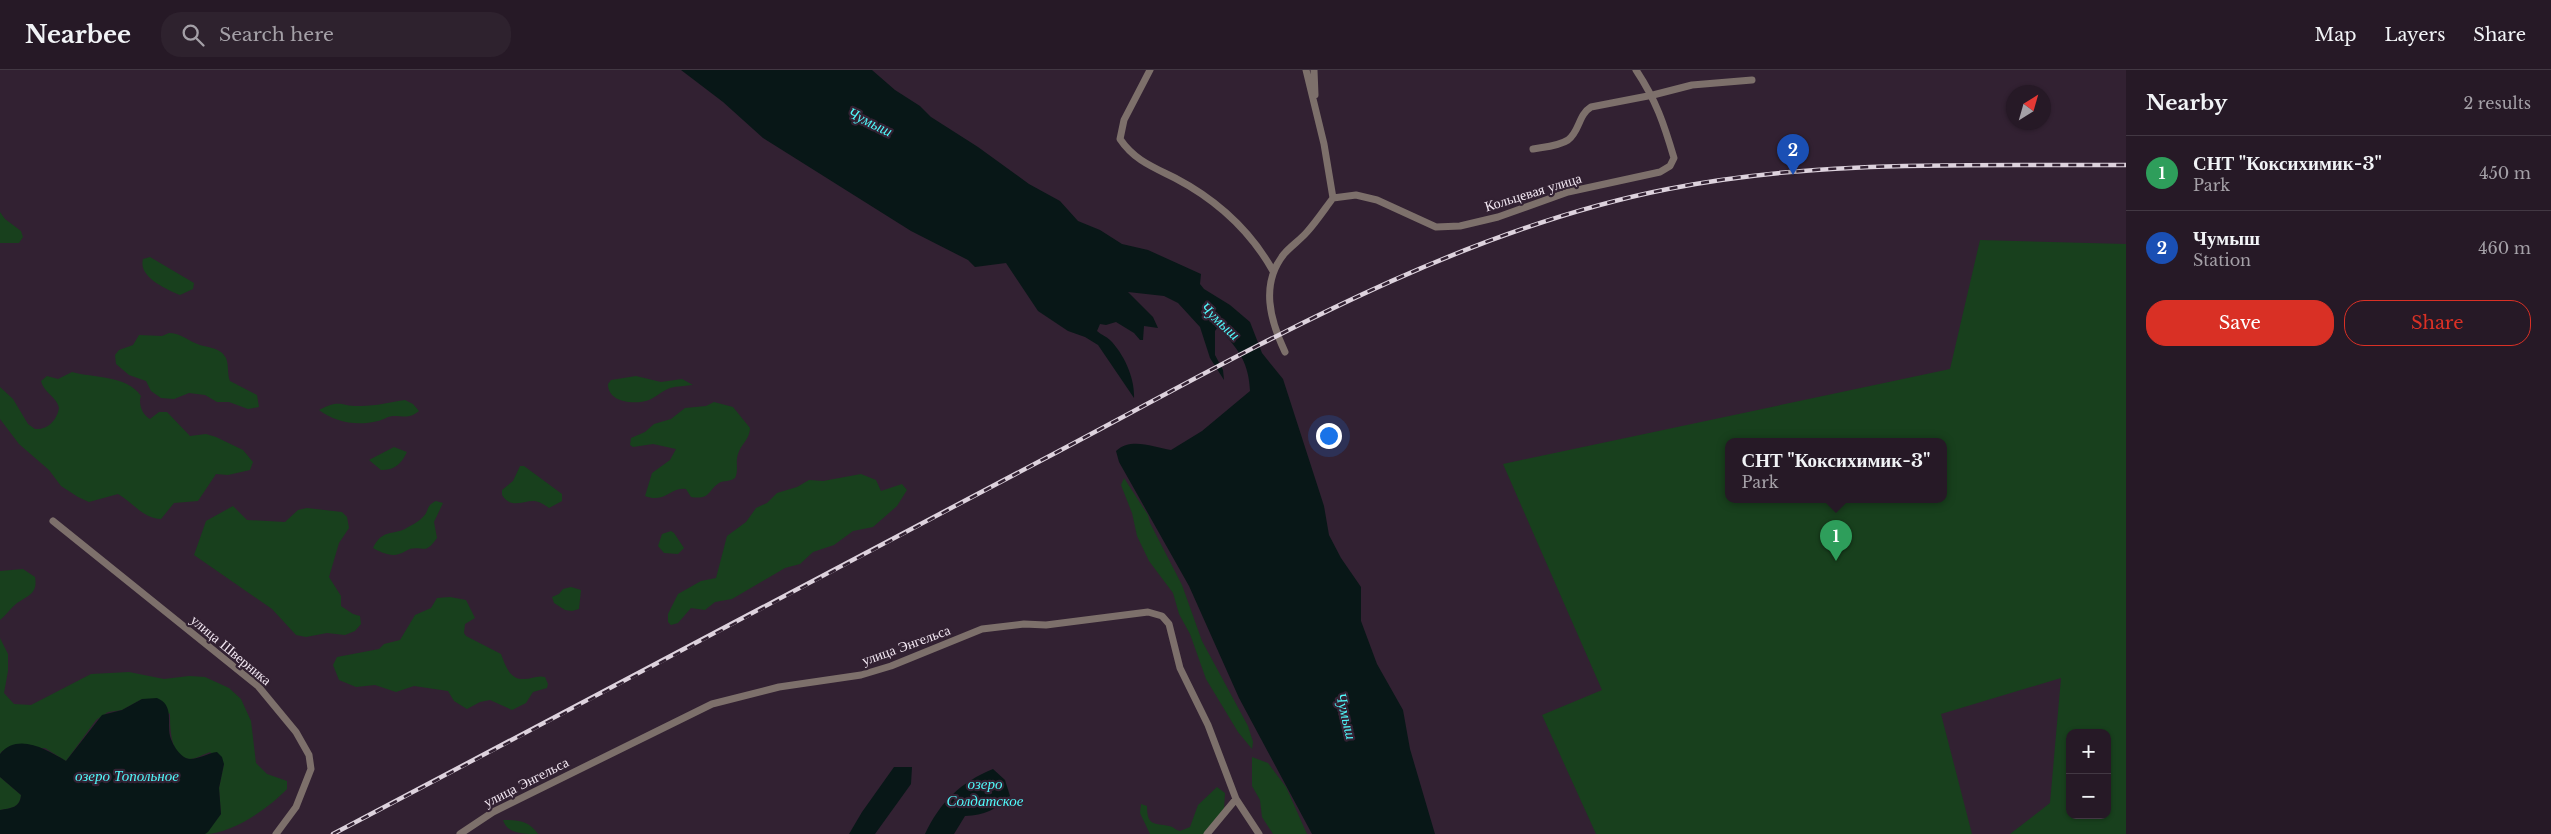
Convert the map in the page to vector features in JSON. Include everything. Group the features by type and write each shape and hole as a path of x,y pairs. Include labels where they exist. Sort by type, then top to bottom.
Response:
{"street":[{"path":"1150,70 1124,120 1120,138 1135,157 1175,178 1225,210 1259,246 1273,271"},
{"path":"1284,352 1270,314 1269,287 1273,271 1285,253 1308,231 1333,198 1306,70"},
{"path":"1314,70 1315,107"},
{"name":"Кольцевая улица","path":"1333,198 1356,195 1377,200 1436,227 1460,226 1498,217 1568,192 1660,172 1670,166 1674,158 1653,95 1636,70"},
{"path":"1533,149 1567,141 1575,132 1585,111 1591,107 1692,85 1752,80"},
{"name":"улица Шверника","path":"53,521 258,686 296,732 309,756 311,769 296,807 276,834"},
{"name":"улица Энгельса","path":"460,834 493,812 712,704 779,687 860,675 891,666 982,629 1024,624 1046,625 1148,612 1162,616 1169,624 1180,668 1208,725 1236,799 1259,834"},
{"path":"1207,834 1236,799"}],"green space":[{"path":"0,212 5,219 21,231 23,237 19,243 0,243"},
{"path":"1980,240 2126,244 2126,834 2010,834 2050,803 2061,678 1941,714 1972,834 1596,834 1542,715 1602,690 1503,464 1950,369"},
{"path":"150,257 194,283 193,289 180,295 154,282 145,271 143,265 143,259"},
{"path":"169,333 220,351 226,358 230,381 257,395 259,407 248,409 229,402 217,402 205,395 189,393 174,399 161,398 151,391 146,381 129,375 116,364 115,355 119,350 133,345 139,335 162,336"},
{"path":"72,372 109,378 127,384 141,396 141,409 147,417 150,419 159,412 167,412 190,436 206,434 243,450 253,462 250,470 228,475 216,474 198,501 174,503 161,519 149,516 118,494 89,502 78,497 61,486 49,470 19,444 0,419 0,387 13,399 28,424 35,429 48,426 54,420 59,408 41,381 47,376 58,379"},
{"path":"636,376 661,382 682,379 693,385 670,388 643,402 623,401 612,395 608,384 611,380"},
{"path":"405,400 413,404 419,411 416,414 404,417 391,416 362,423 340,421 319,410 332,404 367,406"},
{"path":"714,402 733,407 750,428 749,435 738,454 735,478 719,483 706,496 697,498 691,497 686,489 676,490 658,498 645,496 652,473 670,460 676,449 653,444 633,447 630,445 631,438 645,432 654,424 671,419 685,408 706,406"},
{"path":"394,447 407,452 400,463 394,467 381,470 369,460"},
{"path":"520,466 524,466 562,494 562,501 549,508 536,501 513,503 505,499 502,495 502,490 513,481"},
{"path":"861,474 876,480 881,491 902,484 907,490 897,506 873,527 853,531 834,545 813,552 800,564 785,568 732,599 715,602 705,610 691,608 678,623 671,625 668,622 668,614 678,594 701,581 716,578 727,536 746,522 756,508 767,503 777,493 797,487 809,480 823,481"},
{"path":"1124,478 1148,515 1150,523 1182,585 1202,641 1248,726 1253,742 1252,749 1238,732 1206,679 1190,634 1179,614 1173,593 1149,561 1137,536 1132,513 1121,485"},
{"path":"436,501 443,503 434,522 437,538 430,546 425,549 410,549 396,555 373,548 376,542 384,535 401,531 418,521 430,505"},
{"path":"233,506 247,520 285,522 298,510 307,508 342,512 347,517 349,528 339,543 329,577 341,596 341,606 360,616 361,624 355,631 345,635 327,633 306,637 296,635 272,609 194,555 206,521"},
{"path":"671,531 684,548 678,554 664,553 658,546 662,534"},
{"path":"23,569 35,577 34,590 0,620 0,571"},
{"path":"571,587 581,590 579,609 572,611 565,610 554,603 552,597 559,594 563,589"},
{"path":"450,597 466,600 475,618 465,624 464,633 466,636 501,654 504,663 515,677 524,679 539,676 545,677 548,684 547,688 533,692 526,703 512,710 490,700 480,702 467,709 454,701 448,691 414,686 396,692 375,685 356,687 339,680 333,665 337,657 379,649 384,644 400,640 415,615 431,608 437,598"},
{"path":"0,638 8,654 8,671 4,693 14,704 31,705 91,674 129,672 164,679 189,676 205,677 229,688 241,699 251,721 256,763 267,774 287,781 287,789 249,819 227,830 205,834 221,814 219,788 224,764 210,752 192,759 183,757 178,753 172,741 170,714 142,699 122,710 108,712 96,720 66,761 45,748 2,751 0,754"},
{"path":"1252,757 1268,763 1286,787 1307,834 1273,834 1262,817 1260,800 1252,786"},
{"path":"0,777 21,795 17,805 0,810"},
{"path":"1217,787 1225,793 1224,809 1206,834 1150,834 1140,813 1141,804 1147,806 1148,817 1152,822 1171,826 1180,831 1190,827 1198,805"},
{"path":"503,820 523,822 531,826 538,834 512,831 505,825"}],"water":[{"path":"681,70 872,70 895,90 920,106 931,117 978,147 1029,184 1060,201 1078,221 1100,230 1122,244 1148,250 1201,274 1200,284 1204,289 1230,305 1250,322 1262,353 1283,379 1324,506 1329,535 1341,558 1361,587 1361,621 1377,664 1403,710 1410,749 1435,834 1312,834 1239,698 1189,586 1119,462 1116,451 1128,445 1142,444 1171,450 1202,431 1250,391 1248,373 1242,357 1220,330 1217,328 1215,331 1215,355 1223,370 1224,380 1210,358 1200,327 1178,303 1164,296 1128,292 1153,317 1158,328 1144,326 1143,340 1140,340 1134,333 1116,322 1106,325 1100,324 1097,331 1110,340 1124,359 1133,382 1134,398 1098,345 1085,337 1068,331 1038,311 1006,263 975,267 968,260 911,231 763,138 723,102"},
{"name":"озеро Топольное","path":"157,698 168,709 170,736 175,747 183,757 197,758 217,752 222,757 224,764 219,788 221,814 208,832 205,834 0,834 0,810 17,805 21,795 0,777 0,754 15,744 24,744 42,748 66,761 102,715 122,710 142,699"},
{"name":"озеро Солдатское","path":"894,767 912,767 911,784 875,834 849,834 862,812"},
{"name":"озеро Солдатское","path":"993,769 1005,780 1010,796 989,811 965,816 954,834 925,834 937,812 953,794 971,780"}],"railway":[{"path":"333,834 1268,340 1425,266 1505,235 1586,209 1668,189 1725,179 1839,168 1896,166 2126,165"}],"place":[{"name":"Чумыш","path":"1793,175"},
{"name":"СНТ \"Коксихимик-3\"","path":"1836,561"}]}
